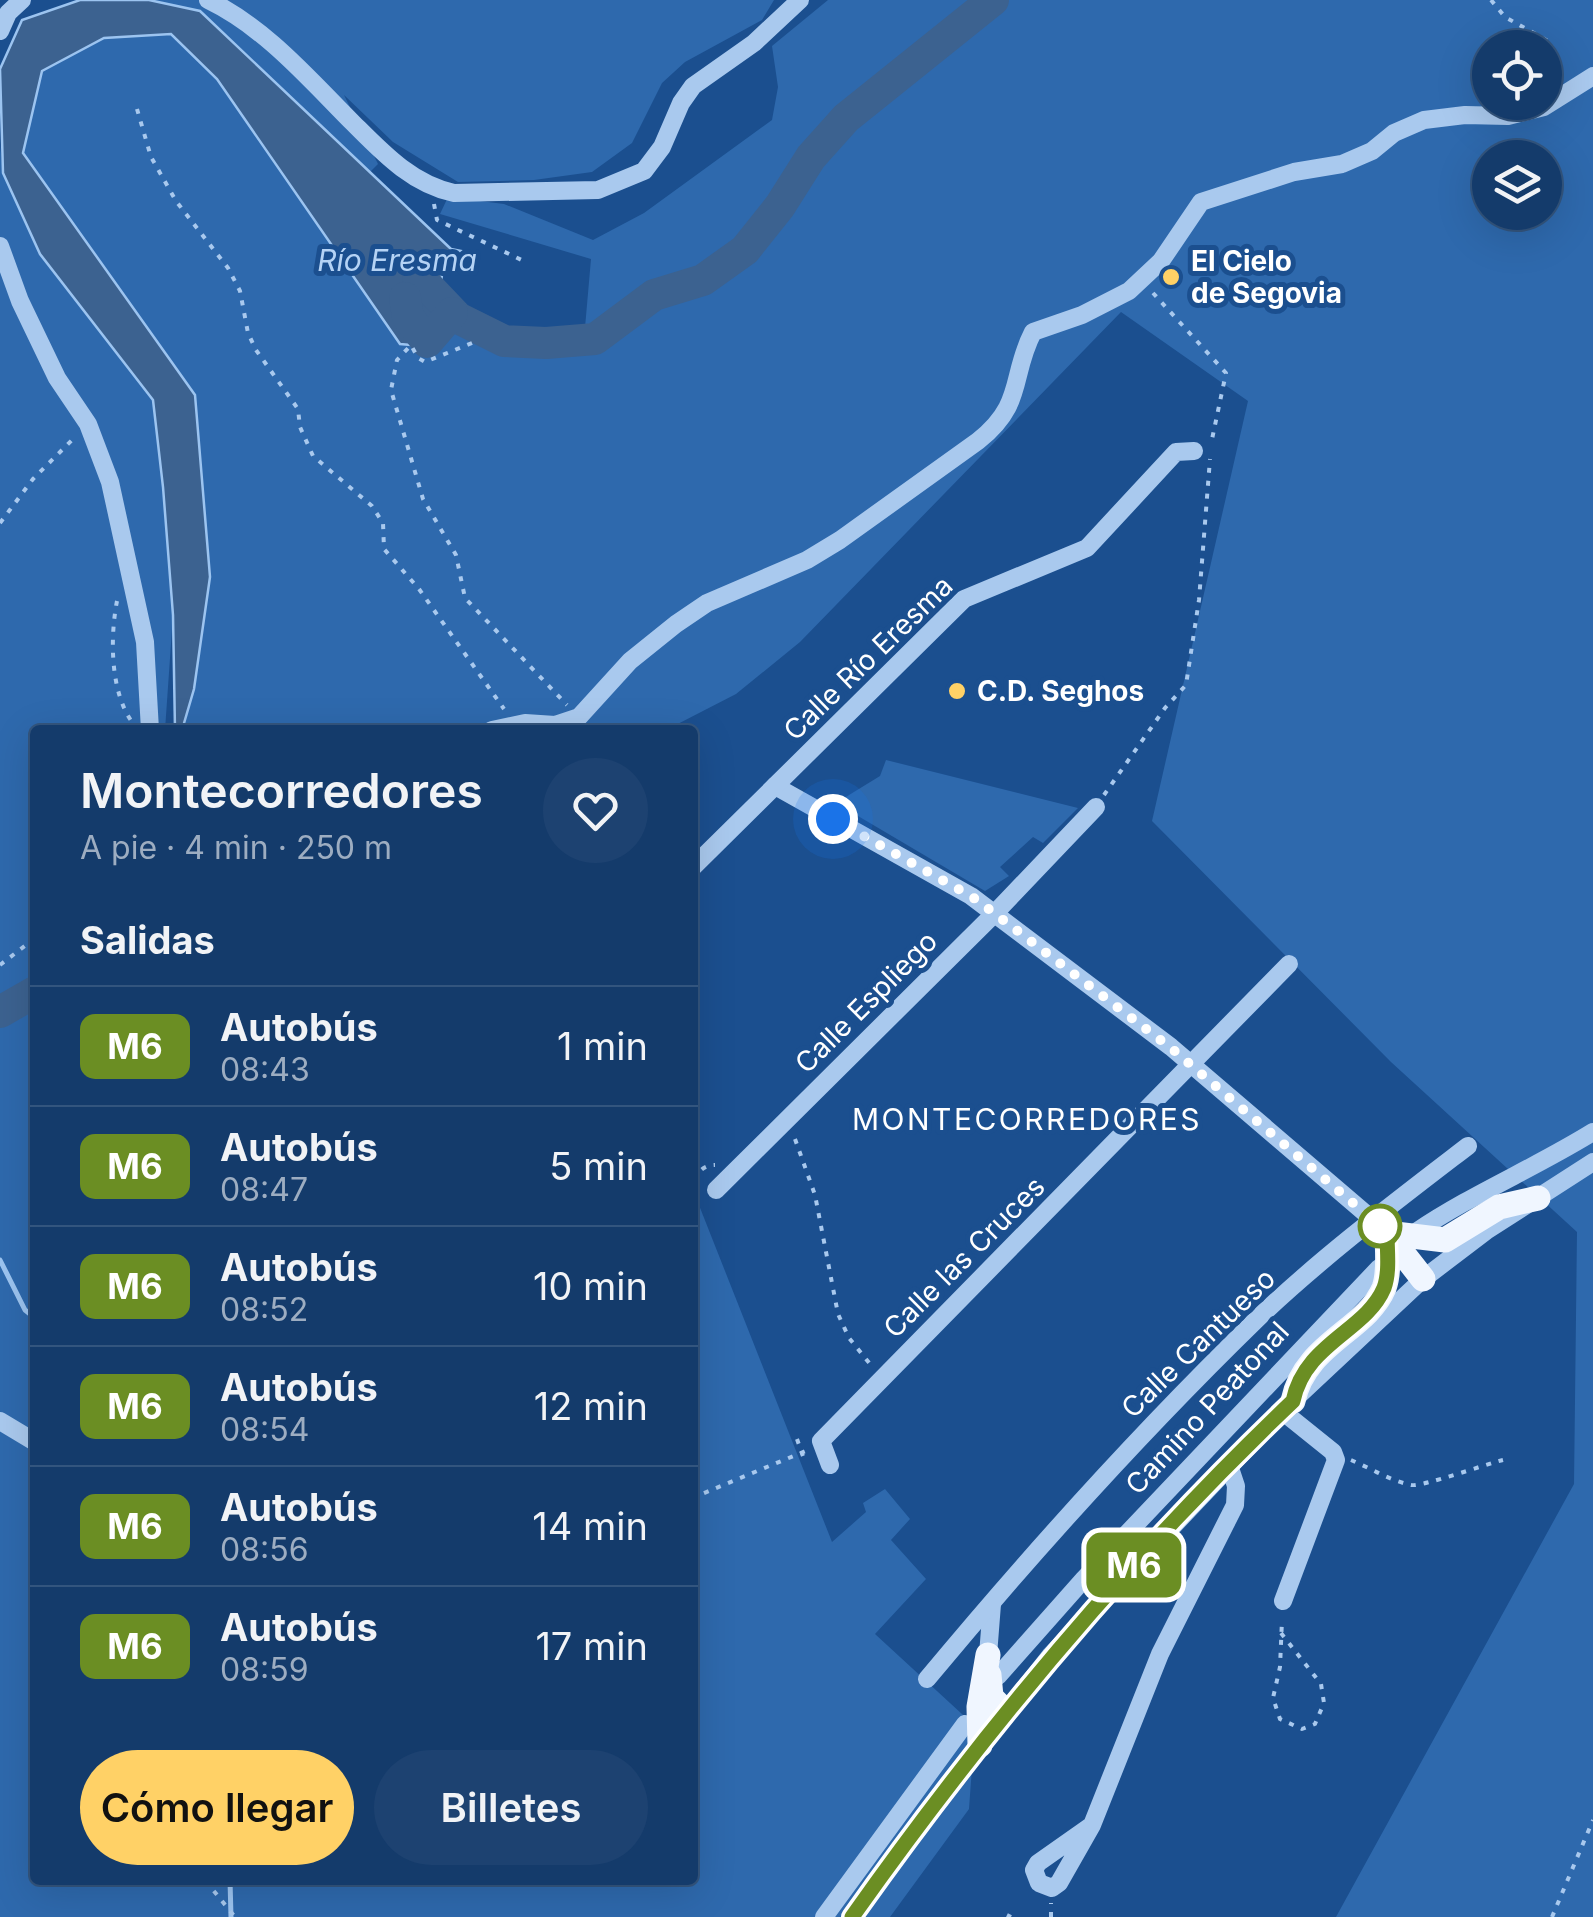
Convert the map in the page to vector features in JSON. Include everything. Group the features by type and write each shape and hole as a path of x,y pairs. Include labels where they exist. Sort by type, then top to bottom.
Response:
{"main road":[{"path":"1380,1226 1445,1240 1499,1207 1538,1198"},
{"path":"1380,1226 1423,1278"},
{"path":"1287,1406 1310,1364 1380,1295 1386,1279 1380,1226"},
{"path":"993,1666 992,1697 1005,1712"},
{"path":"972,1734 993,1666"}],"street":[{"path":"0,31 8,13 22,0"},
{"path":"208,0 233,12 274,44 390,160 438,190 454,193 598,190 644,171 662,147 693,86 754,43 800,0"},
{"path":"1562,95 1593,76"},
{"path":"512,725 555,725 579,717 630,660 676,624 708,603 807,560 840,540 997,425 1009,408 1033,332 1082,315 1128,292 1160,261 1202,202 1294,172 1342,164 1372,152 1394,133 1424,120 1472,115"},
{"path":"0,246 20,301 57,378 88,424 110,482 145,642 150,725"},
{"name":"Calle Río Eresma","path":"698,862 964,599 1087,548 1176,452 1194,450"},
{"path":"775,786 971,896 1192,1065 1380,1226"},
{"name":"Calle Espliego","path":"716,1190 1096,807"},
{"name":"Calle las Cruces","path":"823,1444 821,1440 1289,964"},
{"path":"1416,1232 1456,1205 1532,1169 1593,1132"},
{"name":"Calle Cantueso","path":"927,1679 1119,1460 1258,1318 1380,1226 1468,1146"},
{"path":"824,1917 972,1734 1005,1712 1086,1616 1287,1406 1423,1278 1593,1162"},
{"name":"Camino Peatonal","path":"993,1666 1083,1580 1379,1268"},
{"path":"1283,1600 1310,1521 1334,1468 1333,1452 1287,1406"},
{"path":"0,1421 30,1439"},
{"path":"823,1444 830,1465"},
{"path":"1092,1826 1160,1654 1235,1505 1236,1486 1229,1466"},
{"path":"992,1604 993,1666"},
{"path":"852,1917 972,1734"}],"path":[{"path":"1492,0 1505,16 1530,30"},
{"path":"137,109 151,157 176,201 228,268 240,292 248,333 298,408 300,427 313,456 372,506 383,523 384,549 418,589 516,724"},
{"path":"438,190 434,203 437,220 526,262"},
{"path":"1096,807 1165,708 1186,685 1198,600 1211,445 1226,374 1141,280"},
{"path":"472,343 425,362 408,347 397,360 391,390 422,500 456,555 465,598 570,708"},
{"path":"0,524 33,479 88,424"},
{"path":"128,564 114,614 116,680 125,712 134,725"},
{"path":"0,965 30,942"},
{"path":"788,1119 816,1195 838,1314 849,1338 881,1380"},
{"path":"797,1439 806,1462"},
{"path":"698,1496 823,1444"},
{"path":"1333,1452 1410,1485 1422,1485 1504,1460"},
{"path":"1282,1634 1321,1684 1324,1703 1315,1724 1302,1730 1280,1720 1273,1698 1280,1667 1283,1600"},
{"path":"1552,1917 1593,1820"},
{"path":"209,1885 235,1917"}],"shaded area":[{"path":"149,0 774,0 762,20 685,62 662,83 632,143 592,172 534,180 458,182 393,142 344,95 378,164 370,172 200,11"},
{"path":"828,0 1593,0 1593,1917 1336,1917 1574,1484 1577,1232 1391,1062 1152,821 1248,401 1121,312 800,642 736,694 676,725 177,725 187,556 159,376 16,179 49,22 152,12 325,163 446,308 478,328 478,313 529,335 556,339 584,339 591,259 440,214 448,197 504,204 593,240 644,213 772,120 778,87 772,46"},
{"path":"0,144 3,173 40,254 153,400 173,615 165,725 30,725 30,1885 698,1885 698,1203 832,1542 866,1512 863,1503 885,1489 910,1519 891,1540 926,1579 875,1634 975,1726 969,1809 890,1917 0,1917"},
{"path":"886,760 1078,808 1043,843 1033,837 1000,867 1009,876 985,891 836,803 880,776"}],"water":[{"name":"Río Eresma","path":"80,0 149,0 200,11 451,249 461,251 456,269 443,267 440,290 452,299 411,345 400,344 217,79 171,34 104,38 42,71 23,153 195,395 210,577 194,689 183,725 175,725 173,615 153,400 40,254 3,173 0,69 22,20"}],"waterway":[{"name":"Río Eresma","path":"418,276 458,318 504,341 595,339 654,295 703,280 745,250 780,206 811,157 846,118 993,0"},
{"path":"405,298 408,317 427,342 452,313"},
{"name":"Río Eresma","path":"0,1012 30,995"},
{"path":"0,1260 30,1314"},
{"path":"230,1885 231,1917"}],"bus line":[{"name":"M6","path":"852,1917 1050,1656 1293,1401 1302,1373 1375,1301 1386,1279 1387,1233 1373,1219"}],"place":[{"name":"El Cielo de Segovia","path":"1171,277"},
{"name":"C.D. Seghos","path":"957,691"}],"district":[{"name":"MONTECORREDORES","path":"1027,1120"}],"route":[{"path":"833,819 971,896 994,913 1171,1048 1380,1226"}]}
